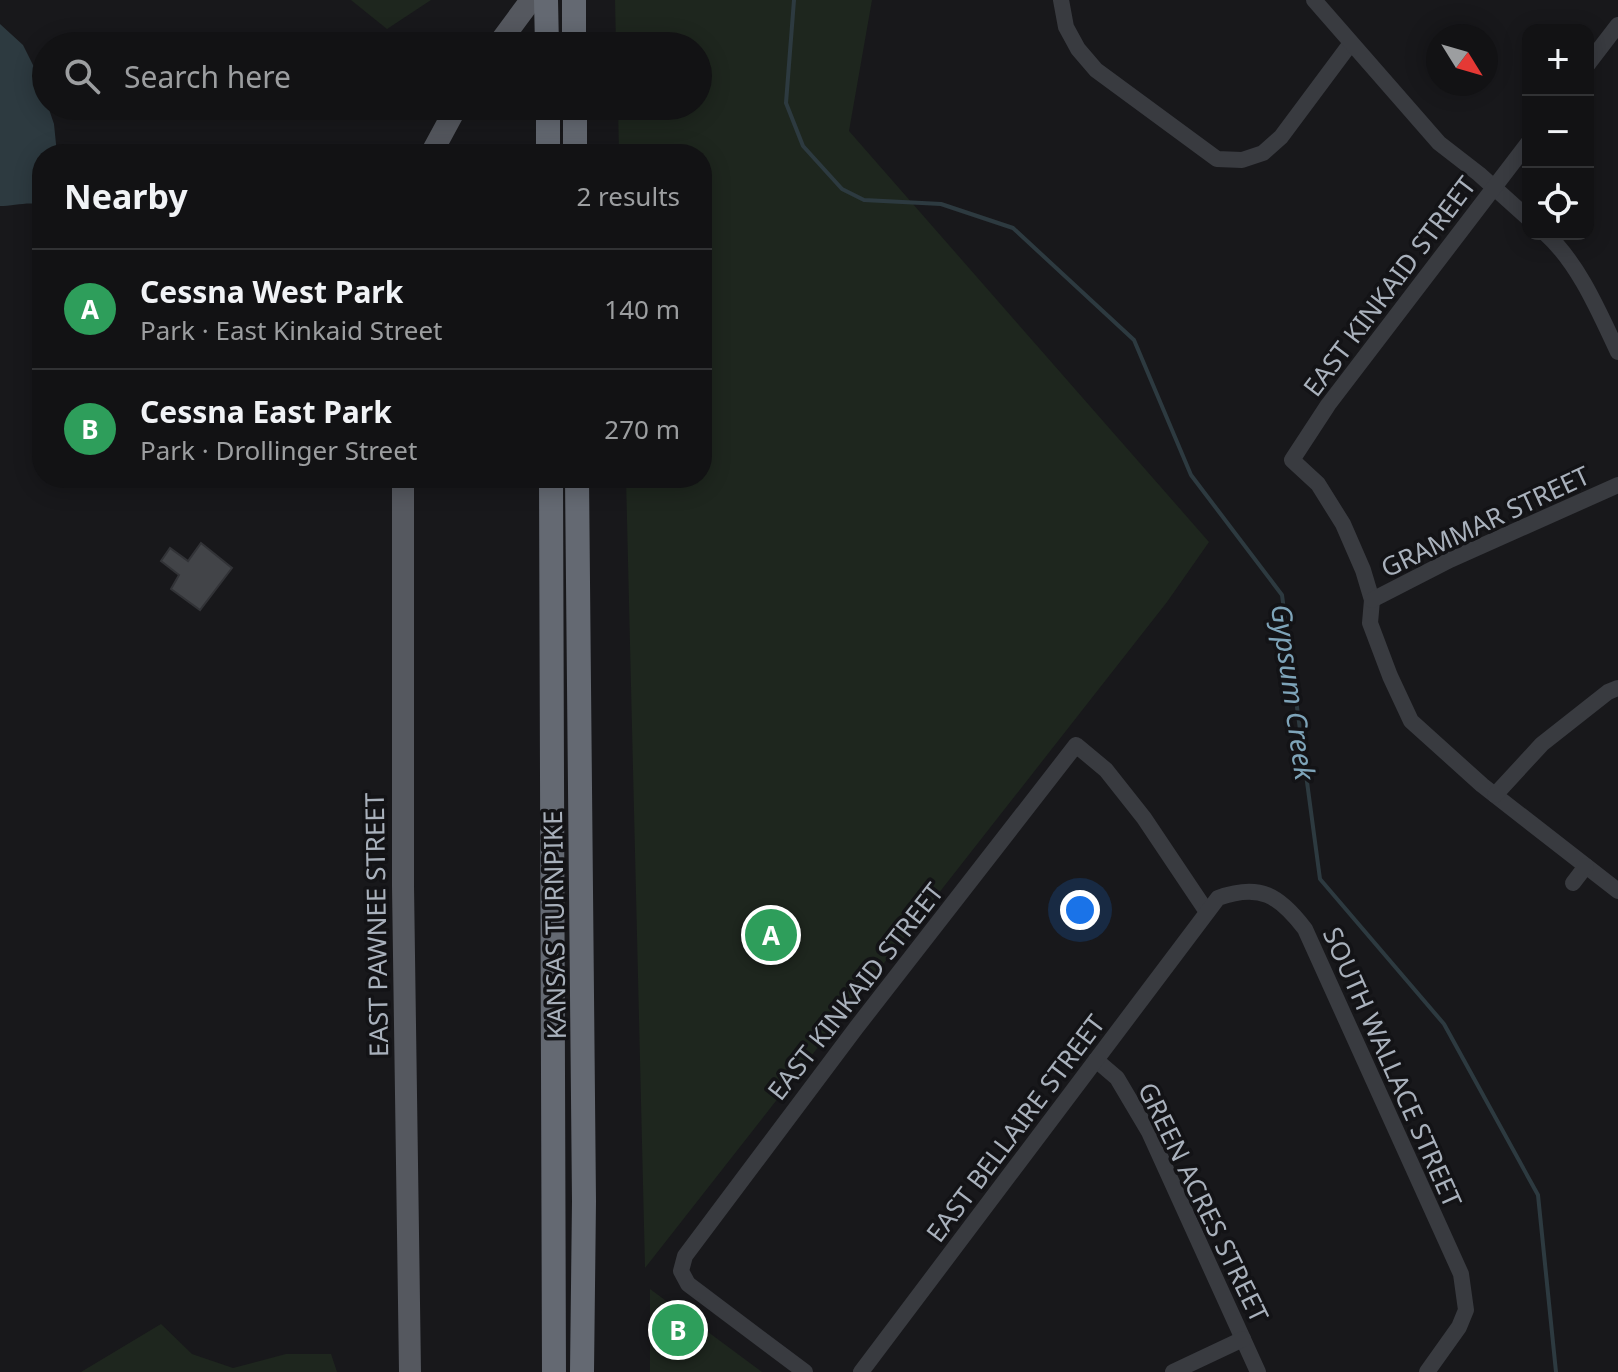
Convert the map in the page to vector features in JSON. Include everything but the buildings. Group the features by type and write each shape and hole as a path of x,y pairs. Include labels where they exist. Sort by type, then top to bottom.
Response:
{"highway":[{"path":"546,0 547,32"},
{"path":"574,4 574,32"},
{"path":"548,120 548,144"},
{"path":"575,120 575,144"},
{"name":"KANSAS TURNPIKE","path":"551,488 554,1372"},
{"name":"KANSAS TURNPIKE","path":"577,488 584,1201 582,1372"}],"main road":[{"path":"507,32 531,0"},
{"path":"436,144 449,120"},
{"name":"EAST PAWNEE STREET","path":"403,488 403,886 410,1372"}],"street":[{"path":"1061,0 1066,27 1078,49 1096,70 1217,159 1242,160 1263,153 1281,137 1351,43"},
{"path":"1314,0 1439,143 1522,213"},
{"path":"1594,59 1612,45 1618,25"},
{"name":"EAST KINKAID STREET","path":"1372,600 1343,524 1318,484 1292,460 1337,392 1522,151"},
{"path":"1551,240 1569,262 1618,352"},
{"name":"GRAMMAR STREET","path":"1372,600 1450,560 1618,485"},
{"path":"1372,600 1370,623 1411,721 1495,795 1618,891"},
{"path":"1495,795 1542,744 1608,692 1618,688"},
{"name":"EAST KINKAID STREET","path":"805,1372 688,1284 681,1271 685,1256 1076,745 1106,770 1144,818 1207,912"},
{"path":"1573,883 1586,866"},
{"name":"SOUTH WALLACE STREET","path":"1207,912 1218,898 1250,890 1267,893 1289,909 1305,929 1461,1274 1466,1310 1459,1327 1427,1372"},
{"name":"EAST BELLAIRE STREET","path":"861,1372 1207,912"},
{"name":"GREEN ACRES STREET","path":"1096,1060 1117,1078 1149,1132 1258,1372"},
{"path":"1173,1372 1243,1339"}],"shaded area":[{"path":"351,0 431,0 387,29"},
{"path":"615,0 872,0 849,131 1209,542 1167,602 645,1268 626,488 712,488 712,144 619,144 618,120 712,120 712,32 616,32"},
{"path":"0,24 23,45 32,63 32,120 53,120 56,144 32,144 32,204 0,206"},
{"path":"650,1289 762,1372 650,1372"},
{"path":"161,1324 192,1354 233,1368 286,1354 331,1354 337,1372 81,1372"}],"waterway":[{"name":"Gypsum Creek","path":"794,0 786,103 803,146 842,189 864,200 941,204 1013,228 1134,340 1191,475 1282,595 1320,879 1444,1024 1538,1195 1556,1372"}],"place":[{"name":"Cessna West Park","path":"771,935"},
{"name":"Cessna East Park","path":"678,1330"}]}
